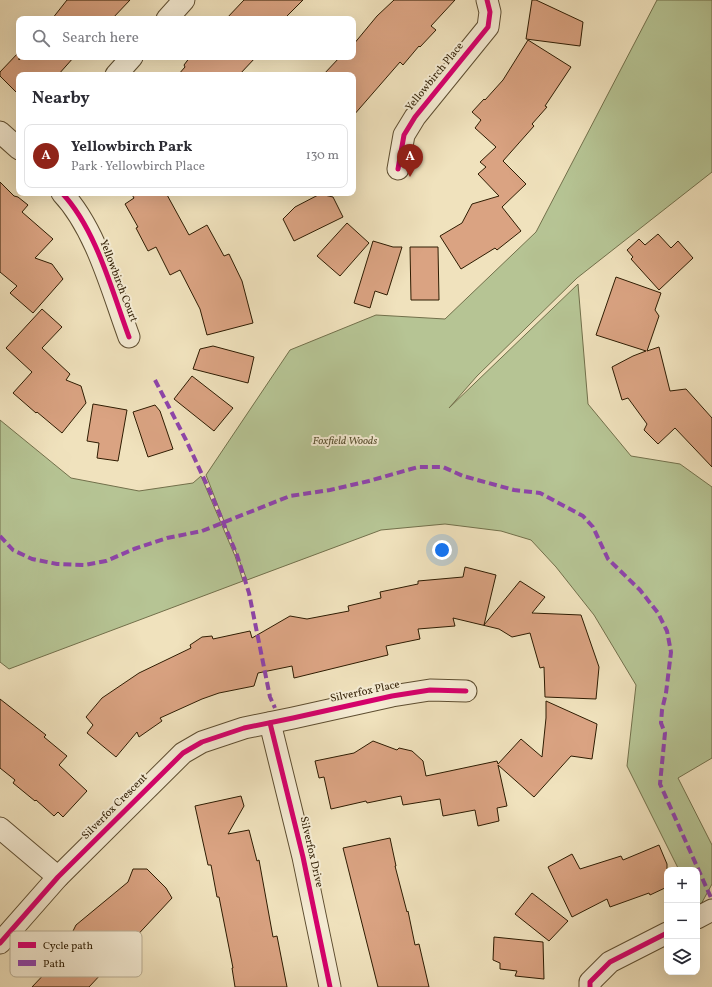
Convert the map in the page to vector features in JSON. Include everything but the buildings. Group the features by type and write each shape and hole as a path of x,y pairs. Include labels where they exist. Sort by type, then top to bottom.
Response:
{"street":[{"path":"170,16 184,0"},
{"name":"Yellowbirch Place","path":"398,169 404,135 415,117 488,27 490,12 487,0"},
{"path":"119,72 129,60"},
{"path":"0,132 16,146"},
{"name":"Yellowbirch Court","path":"65,196 73,204 99,253 129,338"},
{"name":"Silverfox Place","path":"270,723 392,696 430,690 466,691"},
{"name":"Silverfox Crescent","path":"11,931 58,877 183,753 202,742 244,728 270,723"},
{"name":"Silverfox Drive","path":"270,723 303,857 330,987"},
{"path":"0,828 58,877"},
{"path":"700,916 712,910"},
{"name":"Silverfox Crescent","path":"0,943 10,932"},
{"path":"590,987 590,982 610,962 664,935"}],"green space":[{"name":"Foxfield Woods","path":"657,0 712,0 712,172 577,278 477,376 449,408 578,284 588,404 631,456 680,464 712,487 712,758 678,778 712,845 712,884 700,906 700,867 678,867 627,766 636,685 594,615 556,567 531,540 501,531 445,524 381,530 247,580 206,475 290,350 376,315 445,319 536,232"},
{"path":"0,420 71,478 139,491 193,483 201,476 235,556 243,581 9,669 0,662"}],"marked path":[{"path":"155,380 186,440 237,555 249,593 270,697 275,708"},
{"path":"0,536 13,550 32,559 57,564 85,565 106,561 134,549 167,538 202,531 290,496 330,490 418,467 443,467 463,476 514,490 540,493 583,516 593,527 608,559 640,590 658,613 667,631 671,652 666,693 662,710 661,723 665,733 660,784 712,900"}],"cycle path":[{"path":"398,169 404,135 415,117 488,27 490,12 487,0"},
{"path":"64,196 74,208 94,242 129,337"},
{"path":"11,931 58,877 183,753 202,742 244,728 392,696 430,690 466,691"},
{"path":"270,723 303,857 330,987"},
{"path":"0,943 10,932"},
{"path":"590,987 590,982 610,962 664,935"}],"place":[{"name":"Yellowbirch Park","path":"410,177"}]}
